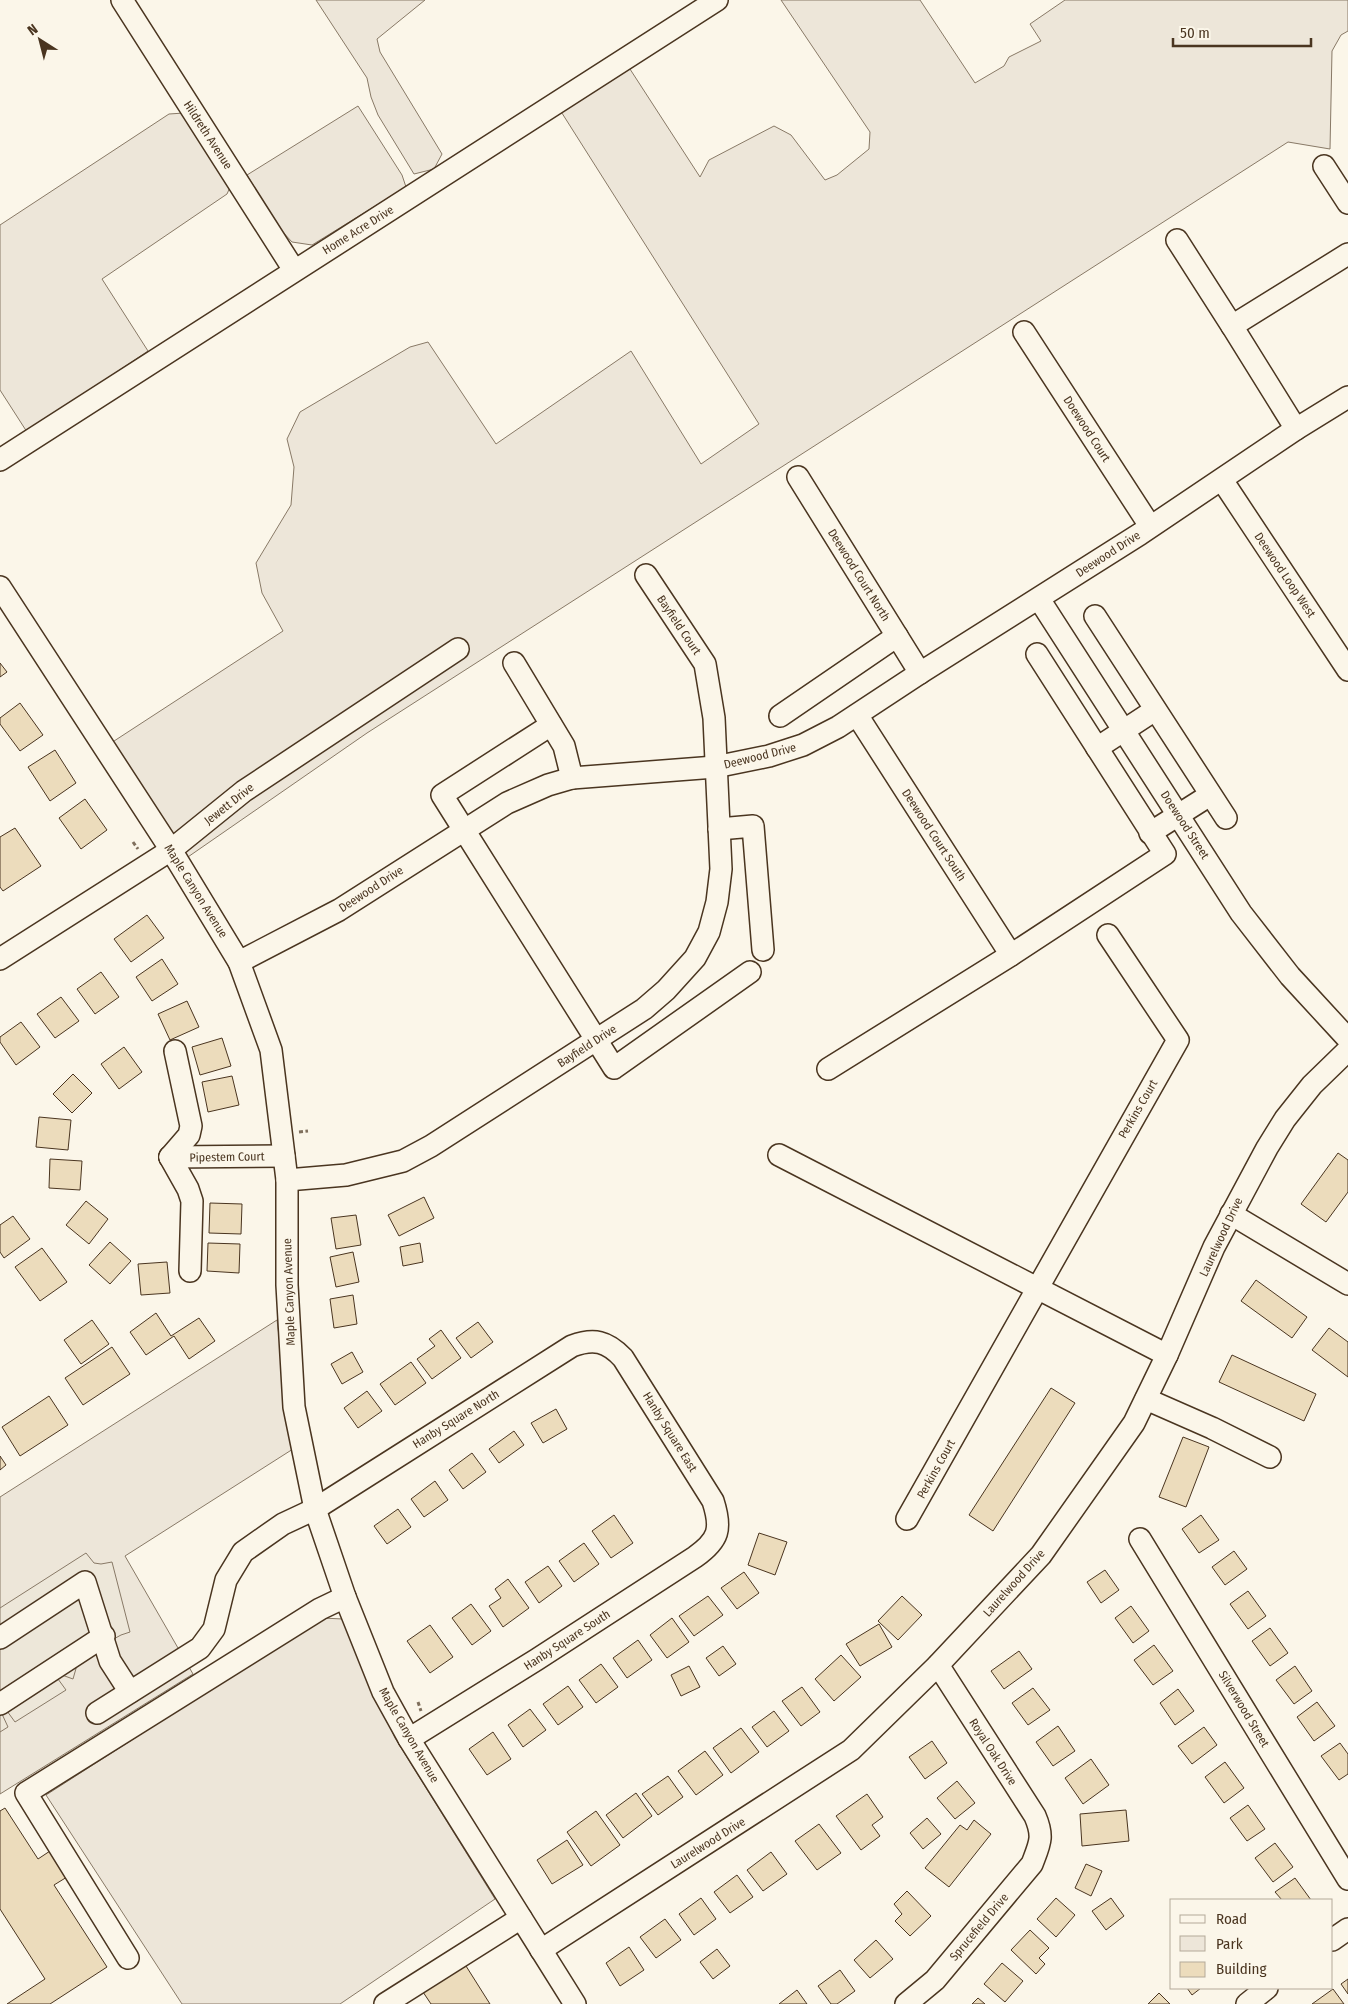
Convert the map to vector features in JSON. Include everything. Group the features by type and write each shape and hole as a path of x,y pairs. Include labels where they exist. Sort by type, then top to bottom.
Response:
{"street":[{"name":"Hildreth Avenue","path":"122,0 294,270"},
{"name":"Home Acre Drive","path":"0,460 717,0"},
{"path":"1324,166 1348,203"},
{"path":"1177,240 1296,429"},
{"path":"1232,326 1348,254"},
{"name":"Doewood Court","path":"1024,332 1150,526"},
{"name":"Deewood Drive","path":"239,962 339,910 507,803 548,785 572,778 715,767 769,756 803,745 857,716 920,672 1039,598 1222,480 1296,429 1348,397"},
{"name":"Deewood Court North","path":"798,477 920,672"},
{"name":"Deewood Loop West","path":"1222,480 1348,670"},
{"name":"Bayfield Court","path":"646,575 706,664 714,718 715,767"},
{"name":"Maple Canyon Avenue","path":"0,587 171,850 239,962 271,1050 287,1180 287,1285 294,1407 315,1510 345,1597 383,1692 409,1739 575,2004"},
{"name":"Doewood Street","path":"1039,598 1241,913 1290,976 1348,1039"},
{"path":"1095,616 1226,818"},
{"path":"780,716 897,636"},
{"name":"Jewett Drive","path":"0,959 171,850 244,791 458,649"},
{"path":"828,1069 1011,955 1165,854 1037,654"},
{"path":"514,663 564,746 572,778"},
{"path":"1097,748 1155,710"},
{"name":"Deewood Court South","path":"857,716 1011,955"},
{"path":"551,725 442,795 614,1068 750,972"},
{"name":"Bayfield Drive","path":"287,1180 346,1175 403,1161 431,1146 597,1040 644,1009 666,990 694,958 709,932 717,902 721,869 715,767"},
{"path":"1150,832 1210,794"},
{"path":"719,829 753,826 763,950"},
{"name":"Perkins Court","path":"907,1519 1178,1040 1108,935"},
{"name":"Laurelwood Drive","path":"541,1950 851,1750 938,1666 1041,1555 1134,1423 1167,1355 1214,1247 1262,1156 1285,1119 1312,1086 1348,1050"},
{"path":"175,1051 191,1126 189,1135 170,1157 192,1200 190,1271"},
{"path":"779,1155 1167,1355"},
{"name":"Pipestem Court","path":"170,1157 284,1156"},
{"path":"1231,1214 1348,1284"},
{"name":"Hanby Square North","path":"97,1713 200,1648 214,1629 226,1580 243,1552 282,1524 315,1510 572,1346 586,1341 602,1343"},
{"name":"Hanby Square East","path":"602,1343 614,1348 623,1358 713,1501 718,1516 718,1532"},
{"path":"1146,1399 1270,1456"},
{"name":"Hanby Square South","path":"409,1739 536,1660 695,1557 709,1547 718,1532"},
{"name":"Silverwood Street","path":"1140,1539 1348,1879"},
{"path":"0,1638 85,1582 104,1636 110,1661 130,1692"},
{"path":"128,1958 26,1793 320,1609 345,1597"},
{"path":"0,1704 104,1636"},
{"name":"Royal Oak Drive","path":"938,1666 1035,1816 1040,1828 1041,1840"},
{"name":"Sprucefield Drive","path":"906,2004 935,1980 1032,1864 1041,1840"},
{"path":"385,2004 521,1918"},
{"path":"1333,1939 1348,1929"},
{"path":"1247,2004 1267,1989"}],"path":[{"path":"133,842 138,848"}],"green space":[{"path":"316,0 425,0 377,39 380,52 442,154 434,169 414,174 378,115 371,97 367,78"},
{"path":"781,0 920,0 975,83 1004,66 1009,57 1041,41 1030,24 1065,0 1348,0 1348,31 1341,35 1332,51 1330,149 1288,142 367,733 185,859 111,743 283,631 262,593 256,563 291,505 294,467 287,439 300,412 410,347 428,342 496,444 631,351 701,464 759,424 560,110 628,66 700,177 709,160 774,126 791,135 825,180 837,175 869,149 870,132"},
{"path":"358,106 402,175 406,187 312,245 292,242 280,229 247,175"},
{"path":"184,113 231,185 227,194 102,279 148,351 27,432 0,390 0,225 169,114"},
{"path":"277,1320 293,1449 125,1556 193,1674 0,1794 0,1497"},
{"path":"322,1618 343,1619 359,1660 395,1738 495,1899 340,2004 182,2004 46,1795"}],"shaded area":[{"path":"86,1553 94,1563 112,1562 130,1632 79,1658 73,1679 62,1675 58,1679 66,1690 15,1722 7,1711 2,1714 8,1727 0,1732 0,1608"}],"building":[{"path":"0,663 7,672 0,677"},
{"path":"20,703 43,735 20,751 0,724 0,718"},
{"path":"55,750 76,783 50,801 28,767"},
{"path":"85,799 107,830 81,849 59,818"},
{"path":"15,828 41,866 3,891 0,887 0,837"},
{"path":"147,915 164,938 131,962 114,939"},
{"path":"162,959 178,984 152,1001 136,977"},
{"path":"101,972 119,997 95,1014 77,989"},
{"path":"61,997 79,1021 55,1038 37,1014"},
{"path":"187,1001 199,1027 170,1040 158,1014"},
{"path":"21,1022 40,1047 16,1065 0,1042 0,1037"},
{"path":"222,1038 231,1066 200,1075 192,1047"},
{"path":"124,1047 142,1072 119,1089 101,1064"},
{"path":"73,1074 92,1093 72,1113 53,1094"},
{"path":"232,1076 239,1105 208,1112 202,1082"},
{"path":"39,1117 71,1120 68,1150 36,1147"},
{"path":"1338,1153 1348,1160 1348,1192 1326,1222 1301,1204"},
{"path":"50,1159 82,1161 80,1190 49,1188"},
{"path":"424,1197 434,1218 399,1236 388,1215"},
{"path":"86,1201 108,1219 89,1244 66,1225"},
{"path":"210,1203 242,1204 241,1234 209,1233"},
{"path":"356,1215 361,1245 336,1249 331,1218"},
{"path":"13,1216 30,1239 4,1258 0,1252 0,1225"},
{"path":"110,1242 131,1261 110,1284 89,1265"},
{"path":"208,1243 240,1244 239,1273 207,1271"},
{"path":"420,1243 423,1262 403,1266 400,1247"},
{"path":"42,1248 67,1282 40,1301 15,1267"},
{"path":"353,1252 359,1282 336,1287 330,1257"},
{"path":"167,1262 170,1293 141,1295 138,1264"},
{"path":"1256,1280 1307,1317 1292,1338 1241,1301"},
{"path":"353,1295 357,1324 334,1328 330,1299"},
{"path":"156,1313 171,1336 199,1318 215,1341 189,1359 174,1336 146,1355 130,1332"},
{"path":"92,1320 109,1344 81,1364 64,1340"},
{"path":"478,1322 493,1342 471,1358 456,1338"},
{"path":"1329,1328 1348,1342 1348,1377 1312,1350"},
{"path":"441,1330 461,1358 432,1379 417,1359 435,1346 429,1339"},
{"path":"112,1347 130,1374 83,1405 65,1378"},
{"path":"352,1352 363,1372 342,1384 331,1364"},
{"path":"1232,1355 1316,1394 1304,1421 1219,1382"},
{"path":"411,1362 426,1383 395,1405 380,1384"},
{"path":"1051,1388 1075,1403 993,1531 969,1515"},
{"path":"367,1391 382,1411 358,1428 344,1408"},
{"path":"49,1396 68,1425 20,1456 2,1427"},
{"path":"556,1409 567,1429 543,1443 531,1423"},
{"path":"514,1431 524,1445 499,1463 489,1449"},
{"path":"1183,1437 1209,1447 1186,1507 1159,1497"},
{"path":"472,1453 486,1472 463,1489 449,1470"},
{"path":"0,1456 6,1465 0,1470"},
{"path":"435,1481 448,1500 424,1517 411,1499"},
{"path":"398,1509 411,1527 387,1544 374,1526"},
{"path":"614,1515 633,1543 611,1558 592,1531"},
{"path":"1201,1515 1219,1540 1199,1553 1182,1529"},
{"path":"759,1533 787,1542 775,1575 748,1565"},
{"path":"584,1543 599,1564 574,1582 559,1561"},
{"path":"1234,1551 1247,1569 1225,1585 1212,1567"},
{"path":"548,1566 562,1586 539,1603 525,1582"},
{"path":"1105,1570 1119,1590 1101,1603 1087,1582"},
{"path":"744,1572 759,1593 737,1609 721,1588"},
{"path":"508,1579 529,1608 503,1627 489,1606 501,1598 495,1589"},
{"path":"1248,1591 1266,1616 1248,1629 1230,1604"},
{"path":"708,1596 723,1615 694,1636 679,1616"},
{"path":"902,1596 922,1615 898,1640 878,1621"},
{"path":"471,1604 491,1631 472,1645 452,1618"},
{"path":"1131,1606 1149,1631 1133,1643 1115,1618"},
{"path":"672,1618 689,1642 667,1658 650,1635"},
{"path":"879,1624 892,1647 860,1666 846,1644"},
{"path":"430,1625 453,1657 430,1673 407,1641"},
{"path":"1270,1628 1288,1653 1270,1666 1252,1641"},
{"path":"638,1640 652,1660 627,1678 613,1658"},
{"path":"1154,1645 1173,1671 1153,1685 1134,1660"},
{"path":"723,1646 736,1664 719,1676 706,1658"},
{"path":"1019,1651 1032,1669 1004,1689 991,1671"},
{"path":"841,1655 861,1677 834,1701 815,1679"},
{"path":"601,1664 618,1687 596,1703 579,1680"},
{"path":"689,1666 700,1687 681,1696 671,1675"},
{"path":"1295,1666 1312,1691 1294,1704 1276,1680"},
{"path":"568,1686 583,1707 558,1725 543,1704"},
{"path":"802,1687 820,1712 801,1726 782,1701"},
{"path":"1033,1688 1050,1710 1028,1725 1012,1703"},
{"path":"1178,1689 1194,1711 1175,1725 1160,1703"},
{"path":"1317,1702 1335,1726 1314,1741 1297,1717"},
{"path":"530,1709 546,1730 523,1747 508,1725"},
{"path":"774,1711 789,1731 767,1747 752,1727"},
{"path":"1058,1726 1075,1751 1053,1766 1036,1742"},
{"path":"1204,1727 1217,1745 1192,1764 1178,1746"},
{"path":"741,1728 759,1752 731,1773 713,1748"},
{"path":"493,1732 511,1759 487,1775 469,1749"},
{"path":"932,1741 947,1763 925,1779 909,1757"},
{"path":"1340,1743 1348,1754 1348,1774 1339,1780 1321,1756"},
{"path":"705,1751 723,1775 696,1795 678,1771"},
{"path":"1091,1759 1109,1785 1083,1804 1065,1778"},
{"path":"1225,1762 1244,1788 1224,1803 1205,1777"},
{"path":"668,1776 683,1797 658,1815 642,1794"},
{"path":"957,1781 975,1803 955,1819 937,1798"},
{"path":"636,1793 652,1816 623,1838 606,1815"},
{"path":"867,1794 883,1817 872,1825 880,1836 861,1850 836,1816"},
{"path":"1248,1805 1265,1829 1247,1841 1230,1818"},
{"path":"5,1808 38,1859 50,1851 67,1877 54,1885 107,1967 50,2004 7,2004 45,1979 0,1909 0,1811"},
{"path":"1126,1810 1129,1841 1082,1846 1080,1814"},
{"path":"596,1811 620,1845 591,1866 567,1832"},
{"path":"927,1818 941,1834 923,1849 910,1833"},
{"path":"974,1820 991,1834 949,1887 925,1868 960,1825 967,1830"},
{"path":"819,1824 841,1853 817,1870 795,1841"},
{"path":"567,1840 583,1865 552,1884 537,1860"},
{"path":"1275,1843 1293,1867 1273,1882 1255,1858"},
{"path":"771,1852 787,1874 763,1891 747,1870"},
{"path":"1086,1864 1102,1871 1091,1896 1075,1888"},
{"path":"737,1875 753,1897 730,1913 714,1892"},
{"path":"1295,1878 1310,1899 1281,1899 1275,1892"},
{"path":"907,1891 931,1916 910,1936 895,1921 902,1914 894,1904"},
{"path":"701,1898 716,1919 694,1935 679,1914"},
{"path":"1056,1898 1075,1915 1056,1937 1037,1919"},
{"path":"1111,1898 1124,1916 1106,1930 1092,1911"},
{"path":"665,1919 681,1940 656,1958 640,1937"},
{"path":"1030,1930 1049,1948 1039,1958 1045,1964 1036,1974 1011,1950"},
{"path":"876,1940 893,1959 870,1978 854,1960"},
{"path":"629,1947 644,1970 620,1986 606,1963"},
{"path":"717,1949 730,1966 713,1979 700,1962"},
{"path":"1002,1963 1023,1981 1005,2002 984,1984"},
{"path":"466,1966 490,2004 431,2004 423,1992"},
{"path":"840,1970 855,1991 837,2004 831,2004 818,1986"},
{"path":"1348,1979 1348,1994 1341,1984"},
{"path":"1188,1989 1200,1989 1192,1995"},
{"path":"1333,1989 1344,2004 1312,2004"},
{"path":"797,1990 807,2004 779,2004"},
{"path":"1159,1993 1170,2004 1148,2004"},
{"path":"978,1998 985,2004 972,2004"}]}
